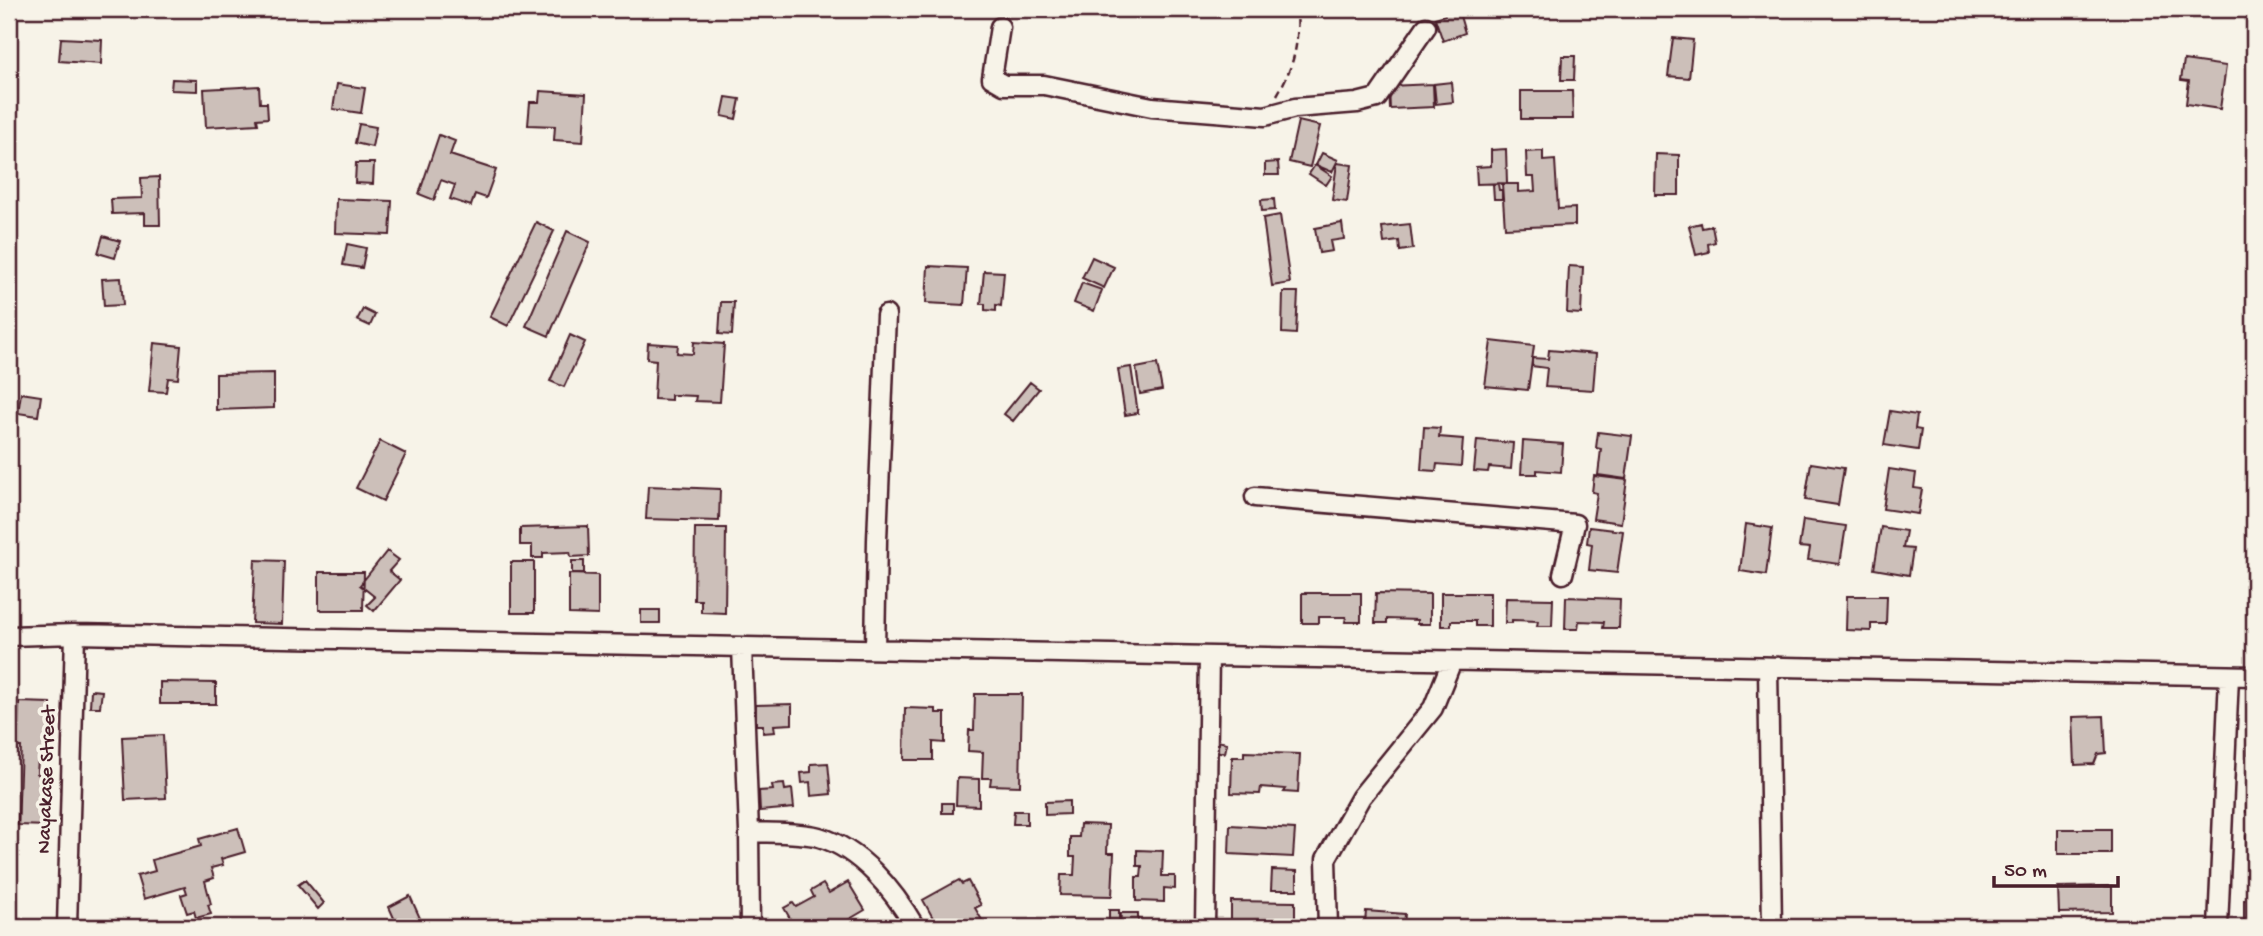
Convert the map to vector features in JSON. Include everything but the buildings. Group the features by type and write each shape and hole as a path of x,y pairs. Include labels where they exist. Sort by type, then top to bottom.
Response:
{"street":[{"path":"1000,27 992,78 1004,85 1044,85 1152,107 1265,116 1295,108 1357,103 1377,98 1426,27"},
{"path":"875,649 886,315"},
{"path":"1255,497 1576,524 1563,574"},
{"path":"9,636 75,634 2254,677"},
{"name":"Nayakase Street","path":"66,927 75,634"},
{"path":"742,647 750,927"},
{"path":"1205,927 1209,656"},
{"path":"1328,927 1326,859 1361,797 1433,708 1452,661"},
{"path":"1768,667 1772,927"},
{"path":"2218,927 2229,676"},
{"path":"749,832 817,836 837,845 875,874 899,901 915,927"}],"path":[{"path":"1265,116 1289,75 1298,38 1297,9"}]}
